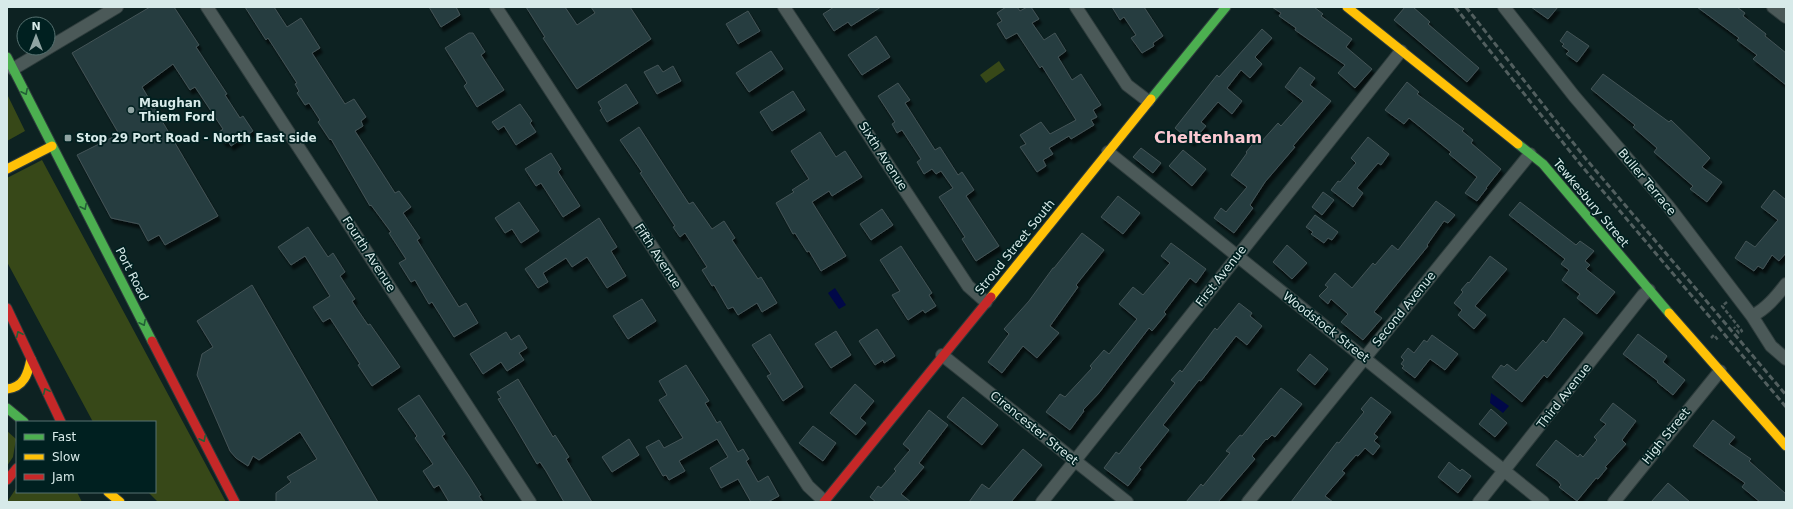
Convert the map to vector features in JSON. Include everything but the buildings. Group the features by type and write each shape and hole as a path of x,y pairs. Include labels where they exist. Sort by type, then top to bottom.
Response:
{"main road":[{"name":"Stroud Street South","path":"824,502 1148,101 1226,7"},
{"name":"Tewkesbury Street","path":"1347,7 1401,52 1543,164 1649,290 1786,446"},
{"name":"Port Road","path":"7,57 235,502"},
{"path":"7,169 52,146"},
{"path":"7,308 61,421"},
{"path":"7,389 19,385 24,381 28,373 31,359"},
{"path":"7,408 23,421"},
{"path":"7,480 16,469"},
{"path":"109,493 120,502"}],"street":[{"path":"13,69 118,7"},
{"name":"Fourth Avenue","path":"207,7 530,502"},
{"name":"Fifth Avenue","path":"496,7 808,486 824,502"},
{"name":"Sixth Avenue","path":"784,7 968,286 986,302"},
{"path":"1076,7 1127,85 1148,101"},
{"name":"Buller Terrace","path":"1504,7 1574,96 1668,207 1752,316 1771,346 1786,359"},
{"path":"1773,7 1786,17"},
{"name":"First Avenue","path":"1042,502 1236,256 1401,52"},
{"name":"Woodstock Street","path":"1108,152 1236,256 1365,357 1543,502"},
{"name":"Second Avenue","path":"1248,502 1530,154"},
{"path":"1752,316 1761,311 1774,300 1786,284"},
{"name":"Third Avenue","path":"1479,502 1643,295 1649,290"},
{"name":"Cirencester Street","path":"942,355 1127,502"},
{"name":"High Street","path":"1614,502 1720,371"}],"path":[{"path":"1727,302 1722,306 1742,331 1739,333 1734,328"}],"green space":[{"path":"999,61 1005,70 986,83 980,75"},
{"path":"7,94 25,131 7,141"},
{"path":"42,160 226,502 158,502 149,493 156,493 156,421 92,421 7,262 7,178"},
{"path":"7,431 16,439 13,457 7,466"},
{"path":"16,488 16,493 78,493 82,502 7,502"}],"shaded area":[{"path":"835,288 846,305 839,309 828,293"},
{"path":"1491,393 1509,406 1503,413 1490,403"}],"railway":[{"path":"1455,7 1580,164 1786,407"},
{"path":"1466,7 1586,159 1786,395"}],"traffic: fast":[{"path":"1151,99 1226,7"},
{"path":"7,57 152,341"},
{"path":"1518,144 1543,164 1669,313"},
{"path":"7,408 23,421"}],"traffic: slow":[{"path":"1347,7 1518,144"},
{"path":"991,297 1151,99"},
{"path":"7,169 52,146"},
{"path":"1669,313 1786,446"},
{"path":"7,389 18,386 21,383 27,375 31,359"},
{"path":"109,493 120,502"}],"traffic: jam":[{"path":"824,502 991,297"},
{"path":"7,308 61,421"},
{"path":"152,341 235,502"},
{"path":"7,480 16,469"}],"place":[{"name":"Maughan Thiem Ford","path":"131,110"},
{"name":"Stop 29 Port Road - North East side","path":"68,138"}],"district":[{"name":"Cheltenham","path":"1208,137"}]}
